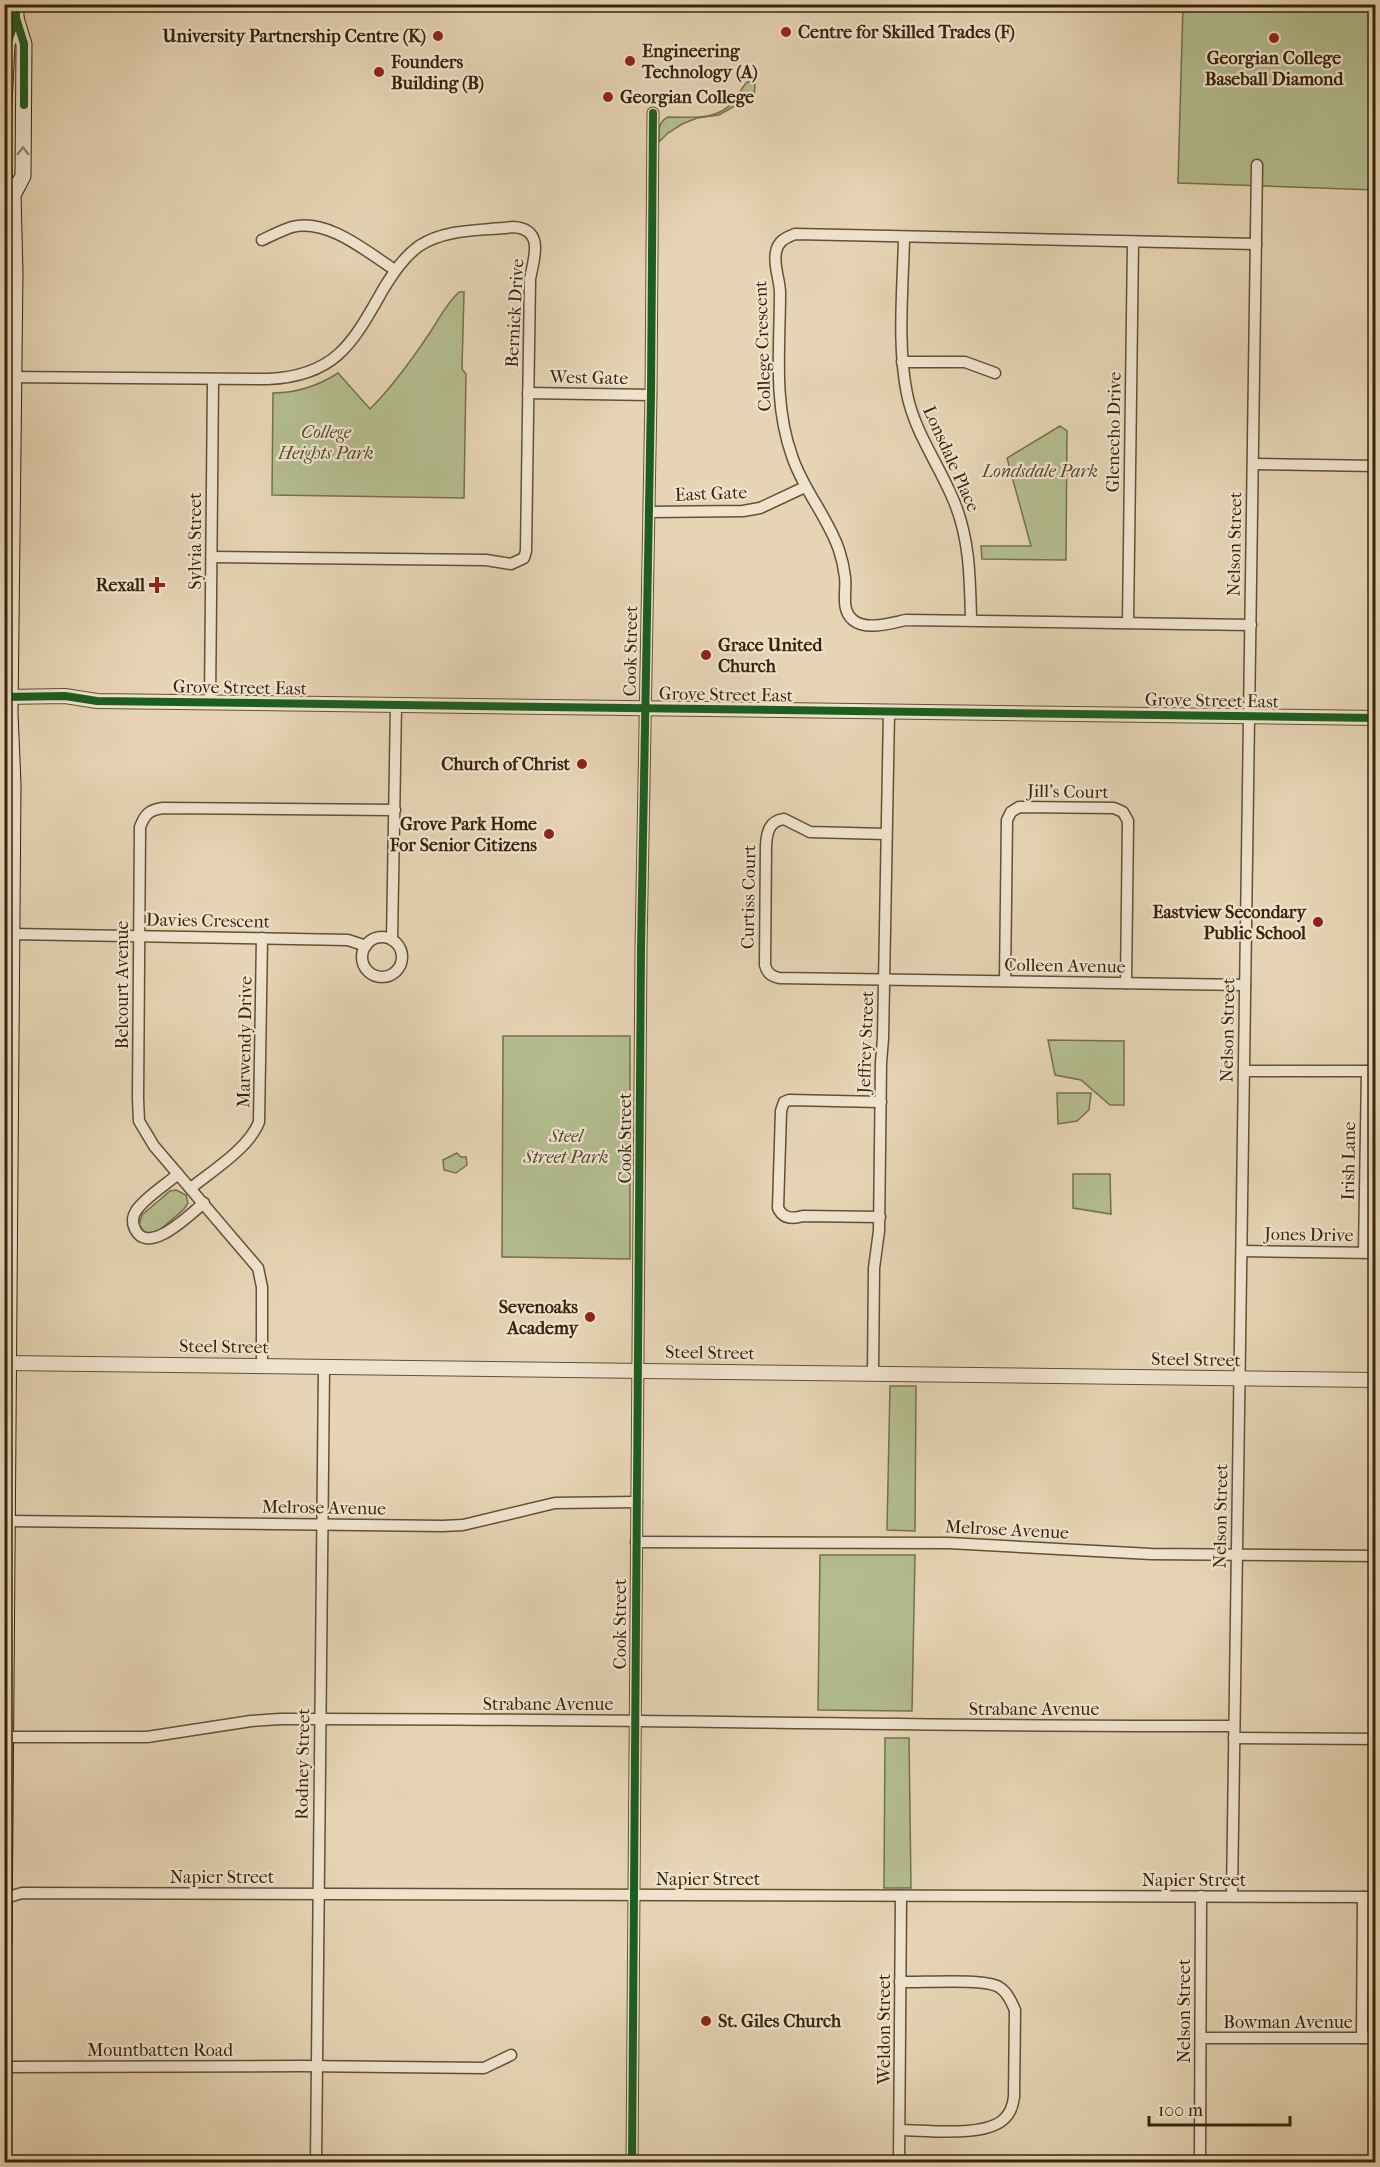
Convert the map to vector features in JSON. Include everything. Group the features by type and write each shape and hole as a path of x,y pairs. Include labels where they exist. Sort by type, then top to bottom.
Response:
{"main road":[{"path":"4,105 7,45 16,11"},
{"path":"4,1944 8,1521 8,1026 12,934 8,847 9,377 13,195 23,176 24,105 24,44 16,11"},
{"path":"4,177 13,195"}],"street":[{"path":"4,105 24,105"},
{"name":"Cook Street","path":"632,2163 641,949 651,395 653,113"},
{"name":"Nelson Street","path":"1232,1896 1257,165"},
{"path":"262,240 293,227 312,226 344,237 395,270"},
{"name":"Bernick Drive","path":"9,377 213,379 285,378 308,373 329,363 357,334 395,270 418,247 435,237 452,233 513,227 522,227 530,232 536,246 530,279 526,551 524,558 511,564 486,560 212,557"},
{"name":"College Crescent","path":"1251,625 906,620 866,625 850,618 845,606 846,579 838,548 825,520 805,487 792,457 780,407 780,289 776,260 778,245 782,240 795,234 1256,244"},
{"name":"Lonsdale Place","path":"904,238 902,362 907,393 919,433 953,498 964,531 969,563 971,621"},
{"name":"Glenecho Drive","path":"1128,622 1133,242"},
{"path":"902,362 965,362 996,373"},
{"name":"Sylvia Street","path":"210,703 213,379"},
{"name":"West Gate","path":"528,393 651,395"},
{"path":"1253,464 1376,466"},
{"name":"East Gate","path":"649,512 743,511 760,508 805,487"},
{"name":"Grove Street East","path":"8,697 65,696 97,701 210,703 1376,718"},
{"path":"366,946 363,959 369,971 374,975 387,976 399,969 402,956 397,944 392,940 396,705"},
{"name":"Jeffrey Street","path":"873,1373 874,1268 880,1217 889,712"},
{"name":"Jill's Court","path":"1005,981 1007,820 1011,812 1019,807 1114,808 1123,812 1128,821 1125,983"},
{"name":"Belcourt Avenue","path":"262,1366 262,1287 258,1268 143,1130 138,1113 140,827 144,815 163,808 395,810"},
{"name":"Curtiss Court","path":"884,980 779,978 767,971 765,958 767,835 774,822 784,819 810,832 886,834"},
{"name":"Davies Crescent","path":"12,934 348,940 366,946 375,939 392,940"},
{"name":"Marwendy Drive","path":"191,1188 244,1144 259,1122 262,938"},
{"name":"Colleen Avenue","path":"884,980 1245,985"},
{"path":"1245,1071 1371,1071"},
{"name":"Irish Lane","path":"1370,1252 1371,1071"},
{"path":"880,1217 803,1216 793,1218 783,1214 778,1208 781,1111 784,1102 789,1100 881,1102"},
{"path":"178,1174 137,1209 133,1218 134,1227 139,1235 147,1239 158,1237 204,1203"},
{"name":"Jones Drive","path":"1242,1251 1370,1252"},
{"name":"Steel Street","path":"7,1363 1376,1380"},
{"name":"Rodney Street","path":"316,2163 324,1366"},
{"name":"Melrose Avenue","path":"8,1521 454,1526 555,1503 636,1502"},
{"name":"Melrose Avenue","path":"636,1542 949,1543 1151,1554 1376,1556"},
{"name":"Strabane Avenue","path":"7,1737 147,1737 251,1721 320,1719 1234,1726"},
{"path":"1234,1738 1376,1739"},
{"name":"Napier Street","path":"5,1898 22,1893 1376,1897"},
{"name":"Weldon Street","path":"899,2163 901,1896"},
{"name":"Nelson Street","path":"1200,2163 1201,1896"},
{"path":"1362,2038 1363,1897"},
{"path":"900,1982 982,1983 1000,1988 1009,1997 1015,2010 1014,2097 1012,2108 1005,2118 996,2126 982,2129 900,2130"},
{"name":"Bowman Avenue","path":"1201,2038 1376,2038"},
{"name":"Mountbatten Road","path":"4,2067 484,2068 511,2055"}],"green space":[{"path":"1183,5 1375,5 1375,190 1178,183"},
{"path":"747,82 755,84 754,100 738,104 719,115 697,118 682,124 659,142 659,128 664,119 703,117 719,112 733,102"},
{"name":"College Heights Park","path":"459,292 464,292 462,369 466,374 464,498 272,495 273,393 307,388 338,373 370,409 401,373 446,307"},
{"name":"Londsdale Park","path":"1060,426 1067,431 1066,560 982,559 981,546 1031,546 1007,458"},
{"name":"Steel Street Park","path":"503,1036 630,1036 630,1259 502,1257"},
{"path":"1048,1040 1124,1041 1124,1105 1110,1105 1081,1080 1055,1075"},
{"path":"1057,1093 1091,1093 1089,1110 1077,1121 1058,1124"},
{"path":"457,1153 461,1157 466,1157 467,1165 456,1173 444,1170 443,1160"},
{"path":"1073,1174 1110,1174 1111,1214 1073,1208"},
{"path":"176,1190 186,1195 188,1203 184,1209 160,1230 152,1234 145,1233 139,1225 142,1215 170,1191"},
{"path":"890,1386 916,1386 915,1531 887,1530"},
{"path":"820,1555 915,1555 912,1711 818,1710"},
{"path":"885,1738 909,1738 911,1888 884,1888"}],"cycle path":[{"path":"16,4 16,18 24,44 24,105"},
{"path":"4,104 7,45 16,18"},
{"path":"632,2162 641,949 651,395 653,113"},
{"path":"4,697 65,696 97,701 1376,718"}],"place":[{"name":"Centre for Skilled Trades (F)","path":"786,32"},
{"name":"University Partnership Centre (K)","path":"438,36"},
{"name":"Georgian College Baseball Diamond","path":"1274,38"},
{"name":"Engineering Technology (A)","path":"630,61"},
{"name":"Founders Building (B)","path":"379,72"},
{"name":"Georgian College","path":"608,97"},
{"name":"Rexall","path":"157,585"},
{"name":"Grace United Church","path":"706,655"},
{"name":"Church of Christ","path":"582,764"},
{"name":"Grove Park Home For Senior Citizens","path":"549,834"},
{"name":"Eastview Secondary Public School","path":"1318,922"},
{"name":"Sevenoaks Academy","path":"590,1317"},
{"name":"St. Giles Church","path":"706,2021"}]}
